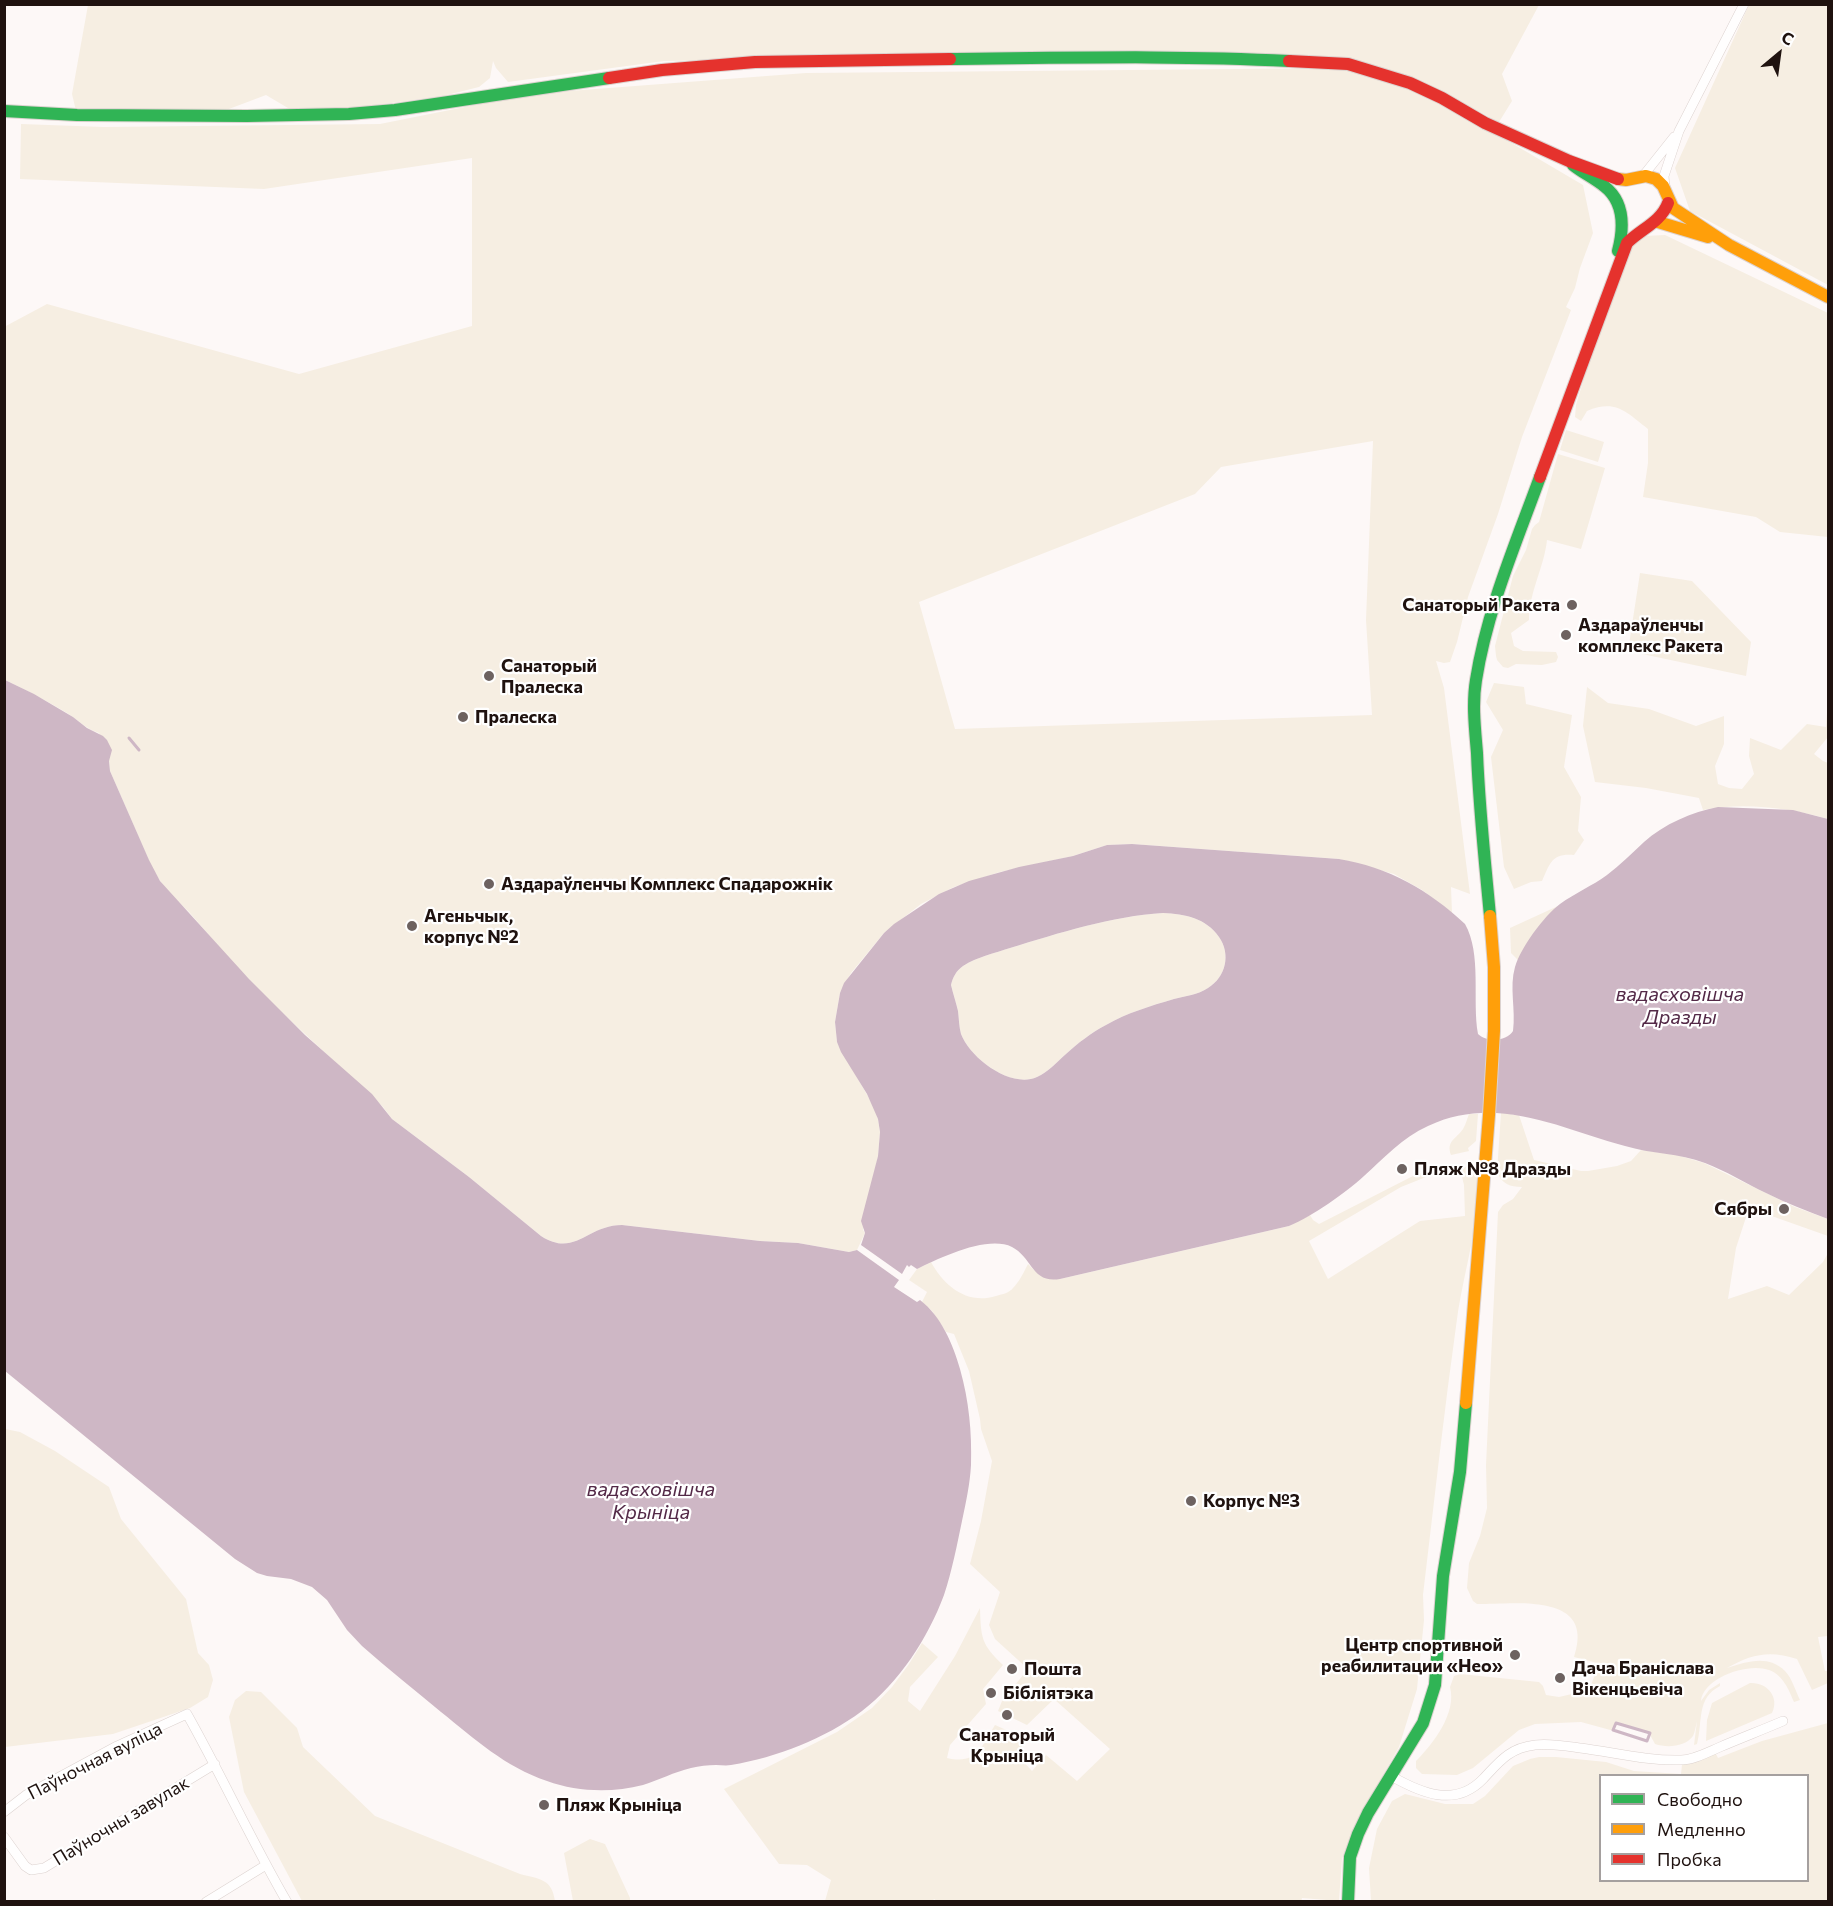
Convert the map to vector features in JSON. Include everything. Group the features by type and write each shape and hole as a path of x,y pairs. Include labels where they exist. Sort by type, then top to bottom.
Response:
{"street":[{"path":"1744,4 1679,131 1664,176 1668,203 1729,245 1828,297"},
{"path":"4,111 77,115 349,114 395,110 663,70 755,62 1232,58 1348,64 1381,73 1410,83 1442,98 1485,123 1569,161 1613,178 1630,181"},
{"path":"1608,293 1624,224 1619,207 1621,191 1630,181 1643,176 1679,131"},
{"path":"1569,161 1578,170 1608,188 1627,220 1633,225 1645,227"},
{"path":"1643,176 1656,180 1665,189"},
{"path":"1348,1902 1348,1870 1353,1847 1368,1813 1423,1723 1435,1685 1443,1576 1460,1472 1494,1031 1494,967 1478,781 1474,700 1476,680 1502,582 1628,243 1645,227 1658,222 1668,203"},
{"path":"1658,222 1686,229 1729,245"},
{"name":"Паўночная вуліца","path":"4,1812 26,1795 117,1746 187,1714 215,1764"},
{"path":"1391,1776 1423,1791 1444,1796 1457,1796 1470,1790 1481,1781 1502,1757 1535,1745 1564,1746 1650,1758 1683,1760 1783,1721"},
{"path":"215,1764 287,1902"},
{"name":"Паўночны завулак","path":"4,1837 25,1866 31,1870 44,1868 215,1764"},
{"path":"206,1902 266,1865"}],"shaded area":[{"path":"88,5 1539,5 1502,74 1512,101 1499,122 1449,96 1334,59 1291,55 1194,52 664,61 508,82 493,61 490,78 479,87 443,96 347,109 293,111 266,95 221,112 77,115 72,94"},
{"path":"1749,5 1828,5 1828,285 1690,211 1675,168"},
{"path":"1345,68 1430,95 1583,185 1593,233 1575,288 1566,307 1571,310 1522,437 1498,514 1468,597 1450,662 1436,661 1444,688 1470,894 1451,887 1452,913 1422,890 1394,874 1339,859 1132,844 1107,845 1073,856 1000,872 954,887 921,904 884,933 851,973 840,993 835,1022 837,1042 874,1107 880,1132 878,1156 863,1230 865,1233 857,1250 849,1252 798,1243 760,1241 622,1225 610,1226 572,1242 563,1244 553,1242 541,1236 469,1177 392,1119 383,1107 275,1006 233,963 189,912 166,890 153,870 110,771 109,761 99,733 52,704 5,680 4,327 47,304 299,374 472,326 472,158 264,189 20,179 21,124 104,127 380,124 530,94 806,73","holes":["1373,441 1366,620 1372,715 955,729 919,602 1195,494 1221,467"]},
{"path":"1665,235 1828,313 1828,537 1780,532 1756,517 1643,497 1648,463 1648,429 1627,413 1613,407 1606,406 1587,411 1581,421 1575,417 1576,405 1594,345 1633,244 1644,236"},
{"path":"1566,430 1604,442 1598,462 1560,450"},
{"path":"1558,454 1605,468 1581,549 1547,540 1531,600 1529,620 1511,633 1514,646 1523,651 1556,652 1558,657 1556,662 1542,665 1516,664 1508,668 1503,667 1497,660 1495,646 1513,576 1526,550 1532,529 1539,522"},
{"path":"1640,573 1692,581 1751,642 1746,676 1628,651"},
{"path":"1494,683 1524,687 1526,704 1572,715 1564,767 1581,797 1578,831 1584,840 1574,855 1561,856 1553,860 1542,881 1531,882 1514,889 1504,867 1491,757 1503,730 1486,702"},
{"path":"1587,687 1608,703 1649,709 1696,726 1724,716 1724,744 1715,766 1718,784 1742,789 1754,774 1749,756 1750,738 1781,750 1807,724 1826,727 1828,698 1828,737 1814,754 1828,763 1828,819 1766,807 1734,806 1703,810 1699,798 1646,788 1595,782 1583,726"},
{"path":"1558,906 1544,920 1518,960 1511,953 1510,928"},
{"path":"1163,913 1179,914 1201,921 1219,937 1225,951 1225,965 1219,978 1208,988 1196,994 1139,1010 1100,1028 1045,1072 1027,1080 1015,1079 993,1069 973,1053 966,1043 961,1034 951,985 955,974 963,966 986,956 1086,926"},
{"path":"1501,1113 1519,1115 1534,1160 1588,1171 1631,1161 1641,1150 1677,1155 1704,1163 1795,1207 1828,1219 1828,1236 1749,1208 1736,1248 1728,1299 1767,1286 1789,1295 1823,1262 1828,1253 1828,1636 1818,1637 1825,1671 1828,1671 1828,1683 1812,1690 1797,1659 1769,1654 1761,1655 1744,1659 1727,1668 1757,1661 1778,1666 1792,1681 1800,1700 1794,1702 1785,1683 1769,1670 1750,1668 1728,1674 1710,1685 1704,1693 1701,1701 1709,1690 1720,1683 1720,1686 1707,1697 1704,1704 1697,1744 1694,1745 1697,1721 1690,1740 1670,1746 1655,1744 1649,1733 1616,1723 1614,1731 1581,1722 1535,1724 1519,1730 1473,1768 1457,1775 1422,1774 1416,1768 1416,1761 1436,1737 1447,1717 1451,1697 1450,1687 1454,1676 1460,1674 1539,1682 1546,1695 1559,1697 1589,1690 1596,1672 1597,1663 1574,1657 1578,1636 1574,1621 1563,1612 1548,1606 1531,1604 1477,1604 1473,1601 1467,1588 1469,1563 1480,1536 1487,1508 1486,1465 1498,1212 1503,1205 1513,1199 1522,1187 1507,1184 1497,1172"},
{"path":"1469,1114 1478,1114 1476,1141 1468,1148 1469,1151 1451,1155 1452,1140 1463,1129"},
{"path":"1438,1166 1472,1168 1477,1171 1477,1209 1460,1300 1443,1422 1423,1595 1424,1620 1417,1689 1399,1747 1357,1821 1342,1859 1339,1901 1302,1898 1301,1902 939,1902 934,1899 932,1902 825,1901 831,1880 807,1865 779,1864 724,1789 837,1732 872,1708 892,1687 922,1643 938,1657 910,1687 908,1701 920,1711 955,1656 980,1608 981,1627 986,1646 1003,1665 983,1689 986,1704 950,1745 947,1758 965,1759 972,1756 982,1747 995,1725 1022,1737 1022,1760 1032,1771 1046,1755 1077,1781 1110,1749 1054,1699 1027,1725 998,1711 1002,1701 1028,1669 995,1639 989,1625 1000,1592 970,1564 992,1461 981,1429 969,1371 954,1334 946,1332 932,1311 922,1302 927,1292 909,1280 917,1269 931,1262 943,1279 957,1291 966,1296 985,1298 1011,1290 1028,1264 1034,1270 1060,1279 1289,1226 1310,1215 1319,1224 1411,1177","holes":["1446,1169 1447,1174 1461,1173 1464,1185 1465,1216 1420,1221 1328,1279 1309,1241 1401,1187"]},
{"path":"5,1429 20,1432 55,1451 109,1487 121,1519 186,1599 198,1653 209,1665 213,1680 208,1697 190,1708 113,1734 5,1747"},
{"path":"1750,1683 1762,1685 1773,1696 1772,1713 1706,1741 1707,1720 1712,1703"},
{"path":"246,1691 261,1692 297,1728 303,1747 375,1816 520,1874 544,1881 551,1888 555,1901 302,1901 244,1792 229,1717 235,1700"},
{"path":"1828,1723 1828,1901 1371,1901 1369,1868 1377,1829 1392,1801 1405,1794 1445,1804 1473,1804 1485,1796 1513,1766 1539,1757 1606,1762 1634,1771 1681,1774 1682,1765 1715,1752 1718,1758 1762,1741"},
{"path":"590,1839 605,1844 630,1901 573,1901 564,1853"}],"water":[{"name":"вадасховішча Крыніца","path":"5,680 34,694 107,740 112,750 109,761 110,771 160,881 249,979 305,1035 372,1094 392,1119 469,1177 541,1236 563,1244 610,1226 622,1225 760,1241 798,1243 849,1252 857,1250 899,1280 894,1287 917,1302 920,1300 934,1314 954,1350 966,1393 971,1441 969,1486 952,1567 944,1595 930,1627 900,1673 862,1711 800,1746 749,1762 694,1767 643,1785 619,1789 582,1789 547,1781 504,1760 441,1712 362,1646 347,1630 327,1600 312,1587 291,1579 257,1573 235,1559 5,1371"},
{"name":"вадасховішча Дразды","path":"1718,807 1793,810 1828,819 1828,1219 1781,1200 1705,1163 1675,1155 1635,1149 1527,1117 1478,1113 1454,1117 1428,1126 1410,1136 1338,1197 1289,1226 1060,1279 1044,1278 1033,1269 1019,1251 1002,1244 964,1249 917,1269 907,1265 902,1274 861,1245 865,1233 861,1221 878,1156 880,1132 878,1119 867,1094 837,1042 835,1022 840,993 844,983 884,933 939,894 969,881 1019,867 1073,856 1107,845 1132,844 1339,859 1357,863 1407,882 1437,901 1465,924 1470,936 1475,963 1478,1034 1486,1039 1497,1040 1513,1031 1515,967 1528,941 1547,916 1566,900 1607,875 1660,830 1708,809","holes":["1171,914 1194,918 1208,925 1223,944 1226,958 1223,972 1208,988 1196,994 1139,1010 1100,1028 1045,1072 1027,1080 1015,1079 993,1069 973,1053 966,1043 961,1034 951,985 955,974 963,966 986,956 1086,926 1144,915"]}],"waterway":[{"path":"129,738 139,750"},
{"path":"1616,1723 1650,1733 1647,1741 1613,1730 1616,1723"}],"traffic: fast":[{"path":"950,59 1162,57 1289,61"},
{"path":"4,111 77,115 349,114 395,110 609,78"},
{"path":"1573,165 1604,186 1616,200 1622,225 1618,251"},
{"path":"1490,916 1479,794 1474,716 1475,689 1487,628 1540,477"},
{"path":"1348,1902 1350,1857 1358,1834 1368,1813 1423,1723 1435,1685 1443,1576 1460,1472 1466,1403"}],"traffic: slow":[{"path":"1618,179 1626,180 1646,176 1656,179 1663,186 1673,208 1729,245 1828,297"},
{"path":"1658,222 1708,237"},
{"path":"1466,1403 1494,1031 1494,967 1490,916"}],"traffic: jam":[{"path":"609,78 662,70 755,62 950,59"},
{"path":"1289,61 1348,64 1410,83 1442,98 1485,123 1569,161 1618,179"},
{"path":"1540,477 1627,243 1656,220 1668,203"}],"place":[{"name":"Санаторый Ракета","path":"1572,605"},
{"name":"Аздараўленчы комплекс Ракета","path":"1566,635"},
{"name":"Санаторый Пралеска","path":"489,676"},
{"name":"Пралеска","path":"463,717"},
{"name":"Аздараўленчы Комплекс Спадарожнік","path":"489,884"},
{"name":"Агеньчык, корпус №2","path":"412,926"},
{"name":"Пляж №8 Дразды","path":"1402,1169"},
{"name":"Сябры","path":"1784,1209"},
{"name":"Корпус №3","path":"1191,1501"},
{"name":"Центр спортивной реабилитации «Нео»","path":"1515,1655"},
{"name":"Пошта","path":"1012,1669"},
{"name":"Дача Браніслава Вікенцьевіча","path":"1560,1678"},
{"name":"Бібліятэка","path":"991,1693"},
{"name":"Санаторый Крыніца","path":"1007,1715"},
{"name":"Пляж Крыніца","path":"544,1805"}]}
